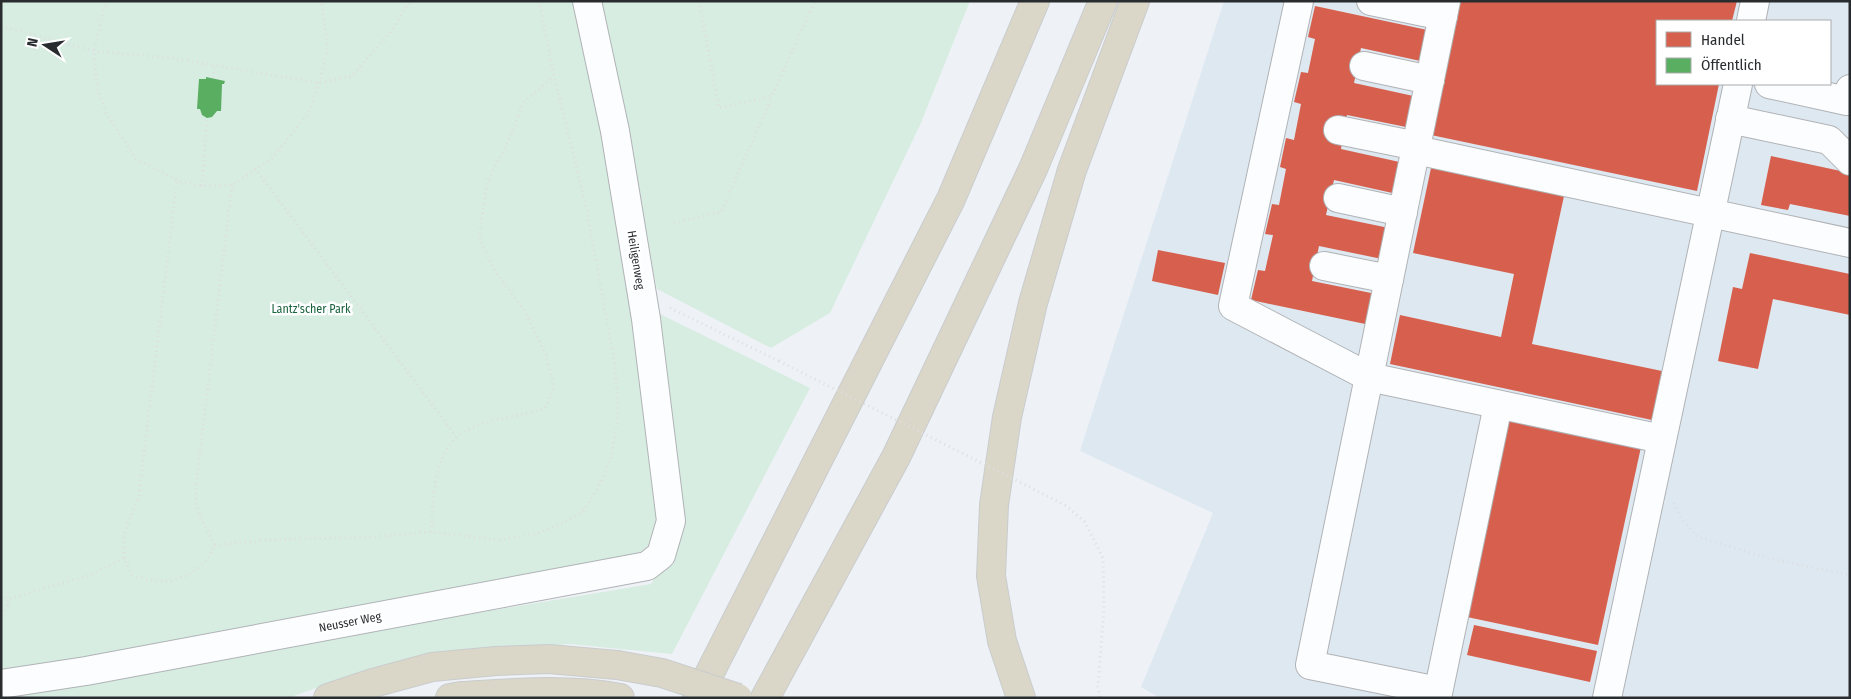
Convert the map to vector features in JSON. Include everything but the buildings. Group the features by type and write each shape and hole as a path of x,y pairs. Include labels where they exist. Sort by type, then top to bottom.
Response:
{"highway":[{"path":"697,698 951,199 1035,1"},
{"path":"765,698 900,448 1034,169 1103,1"},
{"path":"1021,698 1002,641 991,576 994,505 1007,416 1033,303 1072,170 1135,1"},
{"path":"328,698 373,682 432,668 496,661 549,659 617,665 662,673 738,698"},
{"path":"450,698 536,692 613,696"}],"lane":[{"name":"Heiligenweg","path":"587,1 621,130 671,521"},
{"path":"1299,1 1233,306 1369,377 1662,439"},
{"path":"1371,1 1445,9 1310,665 1438,694 1498,405"},
{"path":"1751,20 1755,1"},
{"path":"1364,66 1430,80"},
{"path":"1607,698 1738,85"},
{"path":"1774,85 1847,101 1850,89"},
{"path":"1730,119 1830,140 1850,161"},
{"path":"1338,130 1710,213 1850,242"},
{"path":"1338,198 1403,212"},
{"path":"1324,266 1389,279"},
{"name":"Neusser Weg","path":"1,684 96,670 647,566 661,555 671,521"}],"path":[{"path":"108,1 103,12 94,51 97,87 106,113 136,158 177,180 202,186 232,185 272,158 308,114 319,83 328,48 320,1"},
{"path":"1,26 94,51 170,58 319,83 352,76 390,33 410,1"},
{"path":"215,545 283,539 359,538 432,532 499,540 535,534 565,522 583,510 597,489 611,459 618,415 615,365 587,211 554,76 539,1"},
{"path":"699,1 719,108 772,96"},
{"path":"674,223 721,212 815,1"},
{"path":"213,78 214,66"},
{"path":"432,532 434,489 443,454 456,436 472,427 545,408 554,388 546,355 525,311 495,271 479,237 487,183 523,103 554,76"},
{"path":"202,186 207,118"},
{"path":"255,168 456,436"},
{"path":"177,180 139,496 124,534 124,558 132,575 155,581 172,580 189,575 206,562 215,545"},
{"path":"215,545 200,517 196,504 196,484 232,185"},
{"path":"642,294 1065,505 1085,522 1103,558 1104,608 1098,687 1100,698"},
{"path":"1673,502 1681,518 1698,537 1771,559 1850,574"},
{"path":"1,595 9,599 93,574 124,558"},
{"path":"1,614 6,610 9,599"}],"shaded area":[{"path":"1224,1 1850,1 1850,698 1160,698 1141,687 1213,513 1080,451"}],"green space":[{"name":"Lantz'scher Park","path":"1,1 577,1 636,285 660,537 657,554 1,677"},
{"path":"596,1 970,1 920,125 830,313 771,348 657,289 624,142"},
{"path":"658,313 810,388 672,654 569,644 468,651 375,667 288,698 1,698 1,692 651,584 682,534"}]}
